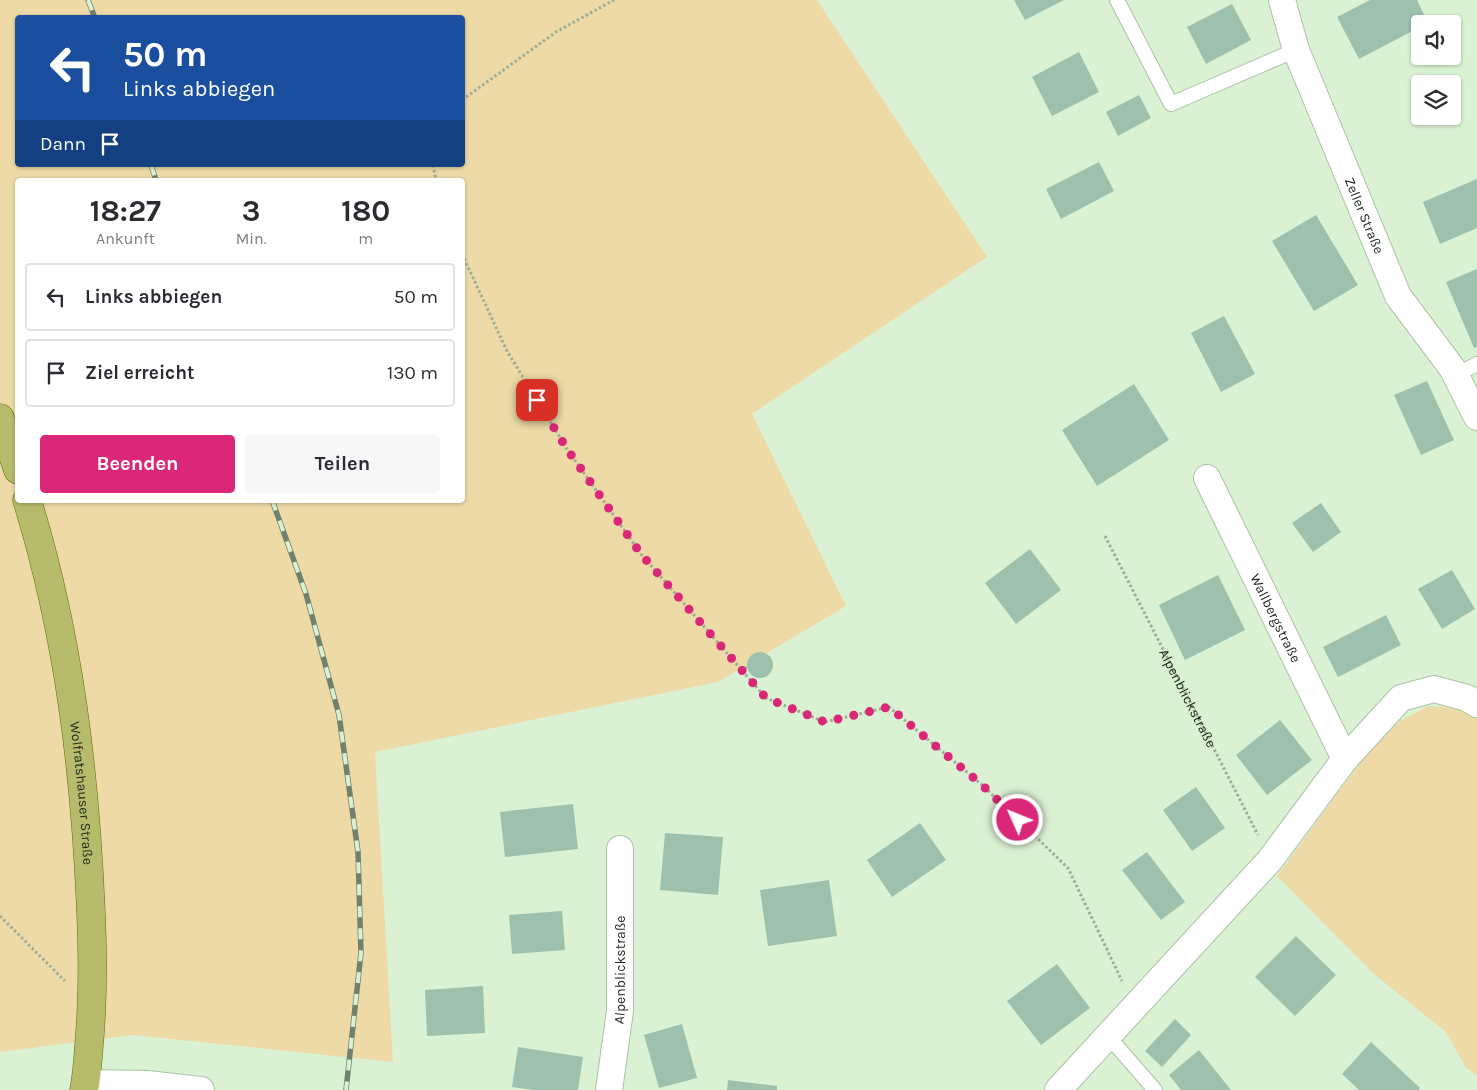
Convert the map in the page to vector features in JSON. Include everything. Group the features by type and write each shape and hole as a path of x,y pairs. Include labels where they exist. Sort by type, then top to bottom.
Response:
{"main road":[{"path":"0,418 15,461"},
{"name":"Wolfratshauser Straße","path":"28,503 44,558 77,725 85,800 90,879 92,1008 85,1087"}],"street":[{"name":"Zeller Straße","path":"1282,0 1296,50 1398,296 1466,370 1477,417"},
{"name":"Wallbergstraße","path":"1207,478 1345,759"},
{"path":"1058,1090 1270,860 1345,759 1401,698 1434,689 1467,698 1477,704"},
{"name":"Alpenblickstraße","path":"609,1090 620,1011 620,849"},
{"path":"85,1087 147,1084 201,1090"}],"lane":[{"path":"1117,0 1171,104 1296,50"},
{"path":"1108,1036 1155,1090"}],"path":[{"path":"465,98 556,32 614,0"},
{"path":"465,260 507,351 567,449 641,554 766,698 825,722 889,707 974,778 1068,868 1135,1007"},
{"name":"Alpenblickstraße","path":"1105,536 1270,860"},
{"path":"742,671 747,667"},
{"path":"0,916 92,1008"}],"shaded area":[{"path":"0,0 817,0 987,257 752,414 846,606 718,682 375,752 393,1062 133,1035 0,1052"},
{"path":"1428,706 1464,709 1477,718 1477,1075 1466,1068 1446,1032 1374,974 1277,876 1365,756 1400,721"}],"building":[{"path":"1014,0 1064,0 1025,20"},
{"path":"1370,0 1417,0 1424,15 1411,15 1411,32 1359,59 1337,17"},
{"path":"1232,4 1251,40 1206,64 1187,27"},
{"path":"1079,52 1099,92 1052,116 1032,77"},
{"path":"1139,95 1151,118 1118,136 1106,112"},
{"path":"1099,162 1114,191 1061,219 1046,189"},
{"path":"1477,179 1477,228 1440,244 1423,202"},
{"path":"1316,215 1358,285 1314,311 1272,241"},
{"path":"1477,269 1477,347 1474,348 1446,282"},
{"path":"1224,316 1255,374 1221,392 1191,333"},
{"path":"1427,381 1454,440 1421,455 1394,395"},
{"path":"1134,384 1169,440 1097,486 1062,430"},
{"path":"1321,503 1341,532 1313,552 1292,523"},
{"path":"1030,549 1061,590 1016,624 985,583"},
{"path":"1452,570 1475,609 1442,629 1418,589"},
{"path":"1218,575 1245,630 1185,660 1159,605"},
{"path":"1386,615 1401,645 1338,677 1323,647"},
{"path":"760,652 769,656 773,665 769,674 760,678 751,674 747,665 751,656"},
{"path":"1280,720 1312,760 1267,795 1236,755"},
{"path":"1196,787 1225,828 1192,851 1163,810"},
{"path":"573,804 578,849 505,857 500,812"},
{"path":"920,823 946,860 892,897 867,860"},
{"path":"665,833 723,837 718,895 660,890"},
{"path":"1147,852 1185,902 1161,920 1122,870"},
{"path":"829,880 837,936 768,946 760,890"},
{"path":"562,911 565,950 512,954 509,915"},
{"path":"1296,936 1336,975 1295,1016 1255,977"},
{"path":"1057,964 1090,1008 1041,1045 1007,1001"},
{"path":"483,986 485,1033 427,1036 425,990"},
{"path":"1175,1019 1191,1035 1162,1067 1145,1051"},
{"path":"682,1024 697,1078 659,1088 644,1035"},
{"path":"1371,1042 1420,1088 1419,1090 1359,1090 1342,1074"},
{"path":"518,1047 583,1057 578,1090 534,1090 512,1087"},
{"path":"1199,1050 1231,1090 1181,1090 1169,1075"},
{"path":"728,1080 777,1086 777,1090 727,1090"}],"railway":[{"path":"88,0 94,15"},
{"path":"152,167 155,178"},
{"path":"273,503 306,594 339,715 358,852 361,953 346,1090"}],"route":[{"path":"537,400 567,449 641,554 766,698 825,722 889,707 981,784 1018,820"}]}
